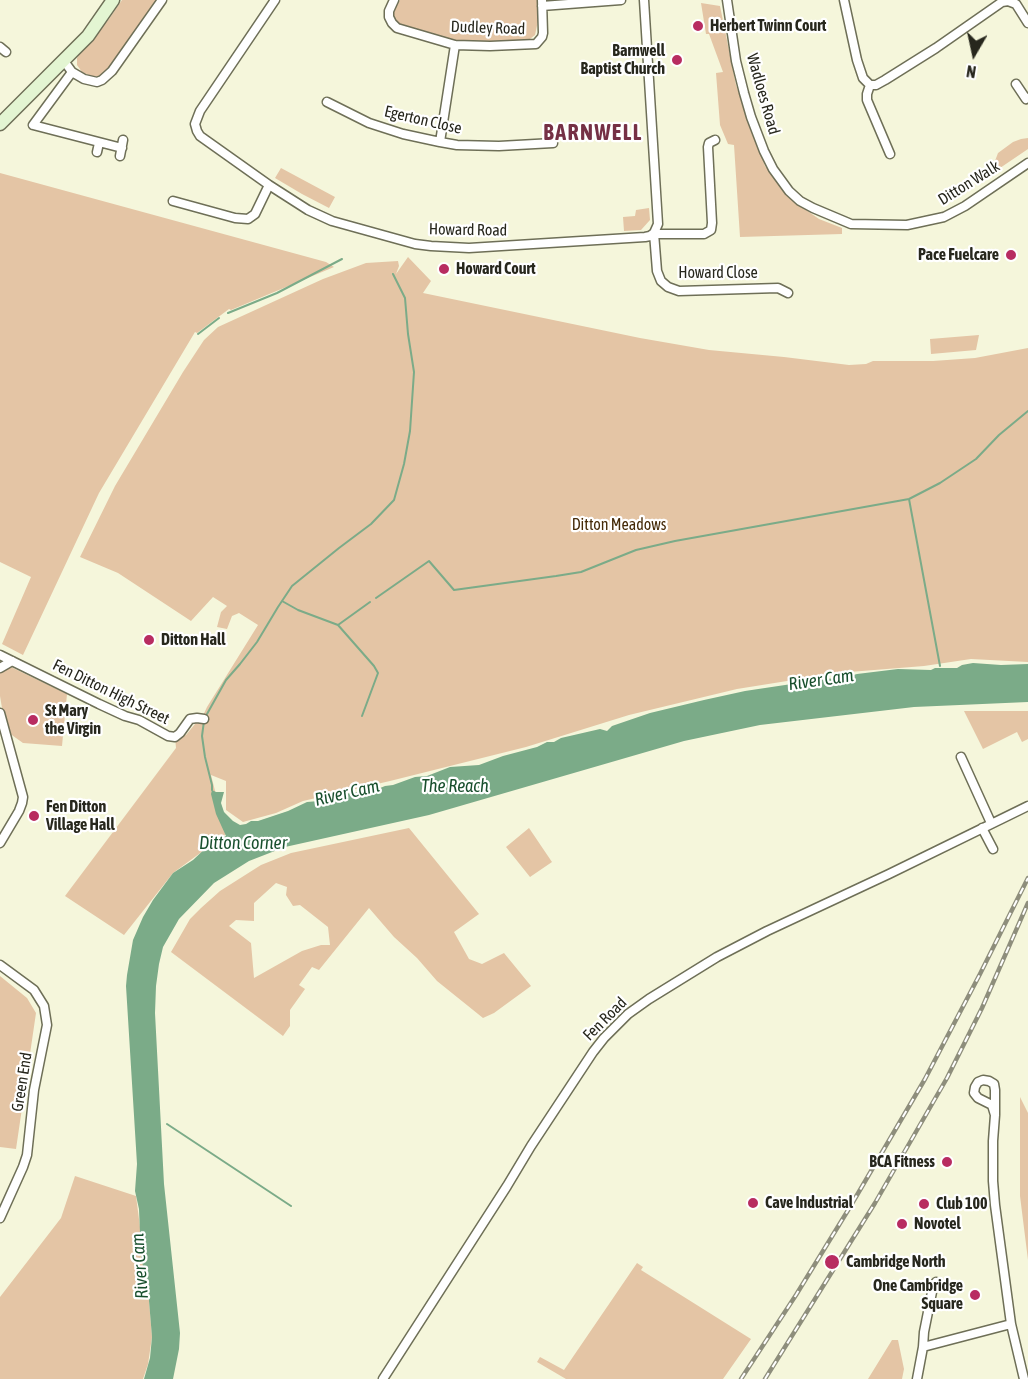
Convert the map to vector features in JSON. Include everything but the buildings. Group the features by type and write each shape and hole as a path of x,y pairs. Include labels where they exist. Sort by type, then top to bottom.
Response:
{"main road":[{"path":"0,124 88,36 113,0"}],"street":[{"path":"64,61 72,72 84,79 91,82 102,80 112,71 162,0"},
{"name":"Howard Road","path":"275,0 200,111 195,124 200,136 269,185 308,210 332,221 431,246 468,248 645,237 654,233 704,234 711,230 712,223 708,147 709,142 715,140"},
{"name":"Dudley Road","path":"394,0 389,17 397,28 455,45 490,46 536,44 543,33 542,3 621,0"},
{"path":"644,0 658,224 654,233"},
{"name":"Wadloes Road","path":"727,0 736,61 744,93 754,126 773,170 800,201 850,224"},
{"path":"844,0 856,60 863,78 870,85 876,85 885,80 936,48 1002,2 1016,2 1028,23"},
{"path":"440,142 455,45"},
{"path":"72,72 33,125 98,148 122,148"},
{"path":"1016,84 1026,99 1028,98"},
{"path":"870,85 867,100 890,154"},
{"name":"Egerton Close","path":"327,102 369,123 403,134 440,142 457,145 499,146 553,143"},
{"name":"Ditton Walk","path":"850,224 907,225 944,217 965,206 1028,163"},
{"path":"173,201 236,218 248,219 255,213 269,185"},
{"name":"Howard Close","path":"654,233 657,271 668,287 679,291 778,288 788,293"},
{"name":"Fen Ditton High Street","path":"0,655 99,704 139,720 168,736 176,737 190,719 204,719"},
{"path":"0,668 12,661"},
{"path":"0,713 23,797 19,811 0,843"},
{"path":"961,757 991,823"},
{"name":"Fen Road","path":"383,1379 593,1052 628,1014 717,957 767,931 1028,806"},
{"path":"982,828 993,849"},
{"name":"Green End","path":"0,965 33,990 44,1006 46,1025 34,1090 27,1155 0,1218"},
{"path":"995,1114 992,1105 978,1098 975,1093 978,1082 989,1081 994,1084 995,1090 995,1114 993,1141 993,1181 1011,1324 1024,1379"},
{"path":"983,1101 989,1100 995,1090"},
{"path":"917,1379 924,1332 936,1282"},
{"path":"923,1347 1011,1324"}],"green space":[{"path":"122,0 159,0 109,74 91,76 82,72 77,65 77,58"},
{"path":"400,0 537,0 538,21 535,35 526,42 493,44 457,41 406,29 394,21 392,14"},
{"path":"701,3 720,6 736,85 765,166 796,203 819,219 842,228 842,234 740,237 734,145 728,144 720,125 716,73 723,72 709,34 706,34"},
{"path":"1028,138 1028,149 1000,168 995,168 998,153 1013,142"},
{"path":"281,168 335,197 329,208 275,178"},
{"path":"0,173 326,262 334,267 229,309 197,333 195,332 99,493 23,655 2,644 31,577 0,562"},
{"path":"649,208 650,220 641,230 624,231 623,217 635,216 636,210"},
{"name":"Ditton Meadows","path":"408,257 431,281 423,293 709,350 849,365 866,364 873,361 975,358 1028,348 1028,662 971,659 924,666 837,673 737,689 629,715 526,747 303,801 276,813 243,822 226,810 226,781 211,775 226,834 173,873 124,935 65,896 176,748 175,737 186,735 200,718 201,720 258,625 239,613 232,616 227,629 217,627 221,612 227,606 213,597 191,621 118,573 80,557 115,486 183,372 204,340 218,327 323,279 366,263 398,261 396,274"},
{"path":"979,335 976,350 931,354 930,339"},
{"path":"11,667 67,694 62,746 23,743 9,733 0,696 0,673"},
{"path":"964,711 1028,711 1028,739 1022,742 1017,732 983,749"},
{"path":"409,828 479,914 454,932 469,959 482,964 504,953 531,986 494,1013 483,1018 437,981 369,908 319,970 312,967 299,985 305,989 290,1010 290,1026 283,1036 171,952 190,919 220,891 261,865 291,853","holes":["276,883 287,887 286,895 293,906 300,905 328,927 330,945 321,945 302,951 254,978 251,943 229,926 236,920 254,921 254,903"]},
{"path":"529,828 552,862 530,877 506,847"},
{"path":"0,976 27,998 36,1013 16,1149 0,1147"},
{"path":"1020,1097 1028,1113 1028,1260 1020,1196"},
{"path":"75,1176 136,1196 152,1337 143,1379 0,1379 0,1297 61,1218"},
{"path":"637,1263 643,1267 641,1270 751,1339 723,1379 566,1379 537,1362 540,1357 564,1370"},
{"path":"892,1340 898,1340 904,1369 902,1379 868,1379"}],"water":[{"path":"973,663 1028,664 1028,702 914,707 760,725 684,741 429,815 285,847 249,861 214,883 179,919 163,947 159,964 155,1013 164,1184 180,1333 173,1379 144,1379 150,1358 152,1337 148,1289 141,1257 139,1209 135,1191 137,1164 127,975 133,940 153,900 173,873 193,860 209,845 226,836 216,814 212,790 224,792 221,803 224,812 233,821 240,825 246,824 288,811 307,802 350,793 373,791 450,767 479,765 547,742 600,729 607,731 612,726 650,713 704,700 805,682 815,678 839,679 857,674 898,669 957,668"}],"waterway":[{"path":"228,313 277,293 342,259"},
{"path":"207,714 226,680 257,642 292,586 371,524 394,500 410,431 414,372 405,298 393,274"},
{"path":"198,334 219,318"},
{"path":"376,598 429,561 454,590 581,572 636,550 675,541 909,499 940,483 976,459 999,435 1028,411"},
{"path":"909,499 940,666"},
{"path":"282,601 298,610 338,625 370,602"},
{"path":"338,625 378,673 362,716"},
{"path":"204,721 202,736 212,790"},
{"path":"167,1124 291,1206"}],"railway":[{"path":"741,1379 850,1207 925,1079 1028,878"},
{"path":"765,1379 875,1203 947,1078 982,1008 1028,903"}],"place":[{"name":"Herbert Twinn Court","path":"698,26"},
{"name":"Barnwell Baptist Church","path":"677,60"},
{"name":"Pace Fuelcare","path":"1011,255"},
{"name":"Howard Court","path":"444,269"},
{"name":"Ditton Hall","path":"149,640"},
{"name":"St Mary the Virgin","path":"33,720"},
{"name":"Fen Ditton Village Hall","path":"34,816"},
{"name":"BCA Fitness","path":"947,1162"},
{"name":"Cave Industrial","path":"753,1203"},
{"name":"Club 100","path":"924,1204"},
{"name":"Novotel","path":"902,1224"},
{"name":"Cambridge North","path":"832,1262"},
{"name":"One Cambridge Square","path":"975,1295"}],"district":[{"name":"BARNWELL","path":"593,133"}],"water label":[{"name":"River Cam","path":"821,680"},
{"name":"The Reach","path":"455,786"},
{"name":"River Cam","path":"347,793"},
{"name":"Ditton Corner","path":"243,843"},
{"name":"River Cam","path":"140,1266"}]}
